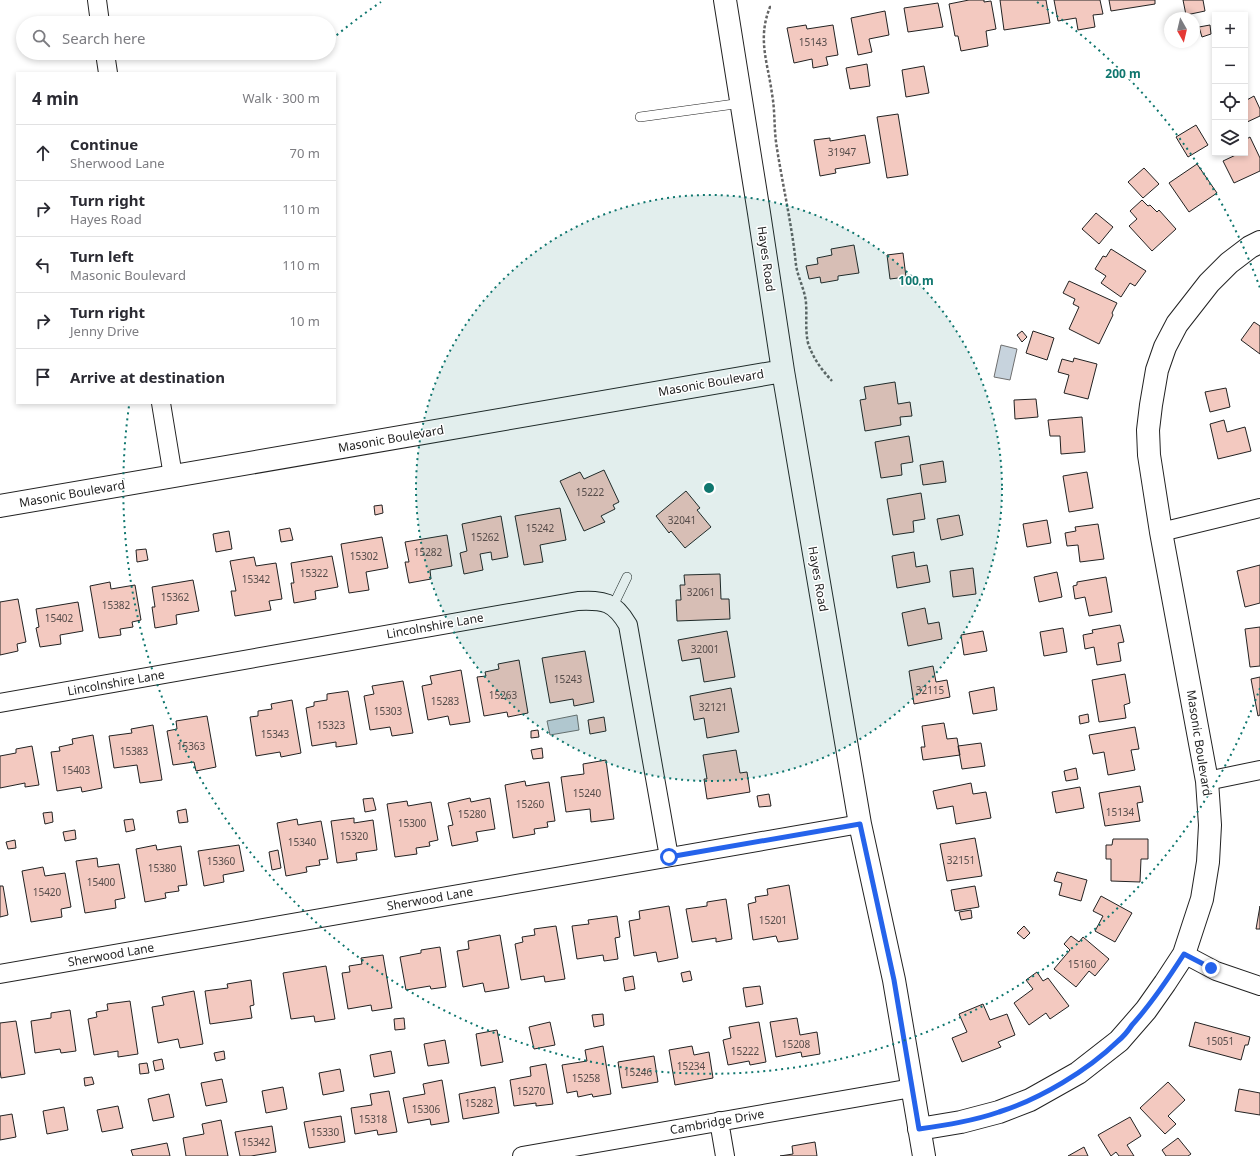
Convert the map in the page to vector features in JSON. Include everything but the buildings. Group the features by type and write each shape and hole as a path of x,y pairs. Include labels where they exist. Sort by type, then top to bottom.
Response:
{"street":[{"path":"97,0 99,16"},
{"name":"Hayes Road","path":"725,0 783,371 860,824 894,980 924,1156"},
{"path":"106,60 108,72"},
{"name":"Masonic Boulevard","path":"919,1129 960,1122 1000,1112 1030,1100 1078,1073 1119,1041 1146,1010 1184,954 1202,899 1208,862 1210,825 1207,781 1161,532 1149,455 1148,430 1157,370 1165,347 1177,324 1209,283 1229,263 1250,247 1260,242"},
{"name":"Masonic Boulevard","path":"0,506 783,371"},
{"path":"162,404 173,476"},
{"path":"1161,532 1260,508"},
{"name":"Lincolnshire Lane","path":"0,703 578,601 596,600 613,606"},
{"path":"613,606 622,614 628,625 669,857"},
{"path":"1207,781 1260,770"},
{"name":"Sherwood Lane","path":"0,974 860,824"},
{"path":"1184,954 1216,971 1260,986"},
{"name":"Cambridge Drive","path":"522,1156 912,1088"},
{"path":"719,1122 725,1156"}],"lane":[{"path":"640,117 742,103"},
{"path":"613,606 627,577"}],"path":[{"path":"771,7 766,16 763,31 764,50 772,92 776,142 792,226 796,266 806,303 808,341 819,366 832,381"}],"shaded area":[{"path":"1001,345 1017,349 1010,380 994,377"},
{"path":"577,715 579,730 550,735 547,721"}],"route":[{"path":"669,857 860,824 894,980 919,1129 960,1122 1000,1112 1030,1100 1052,1088 1078,1073 1119,1041 1146,1010 1184,954 1211,968"}]}
